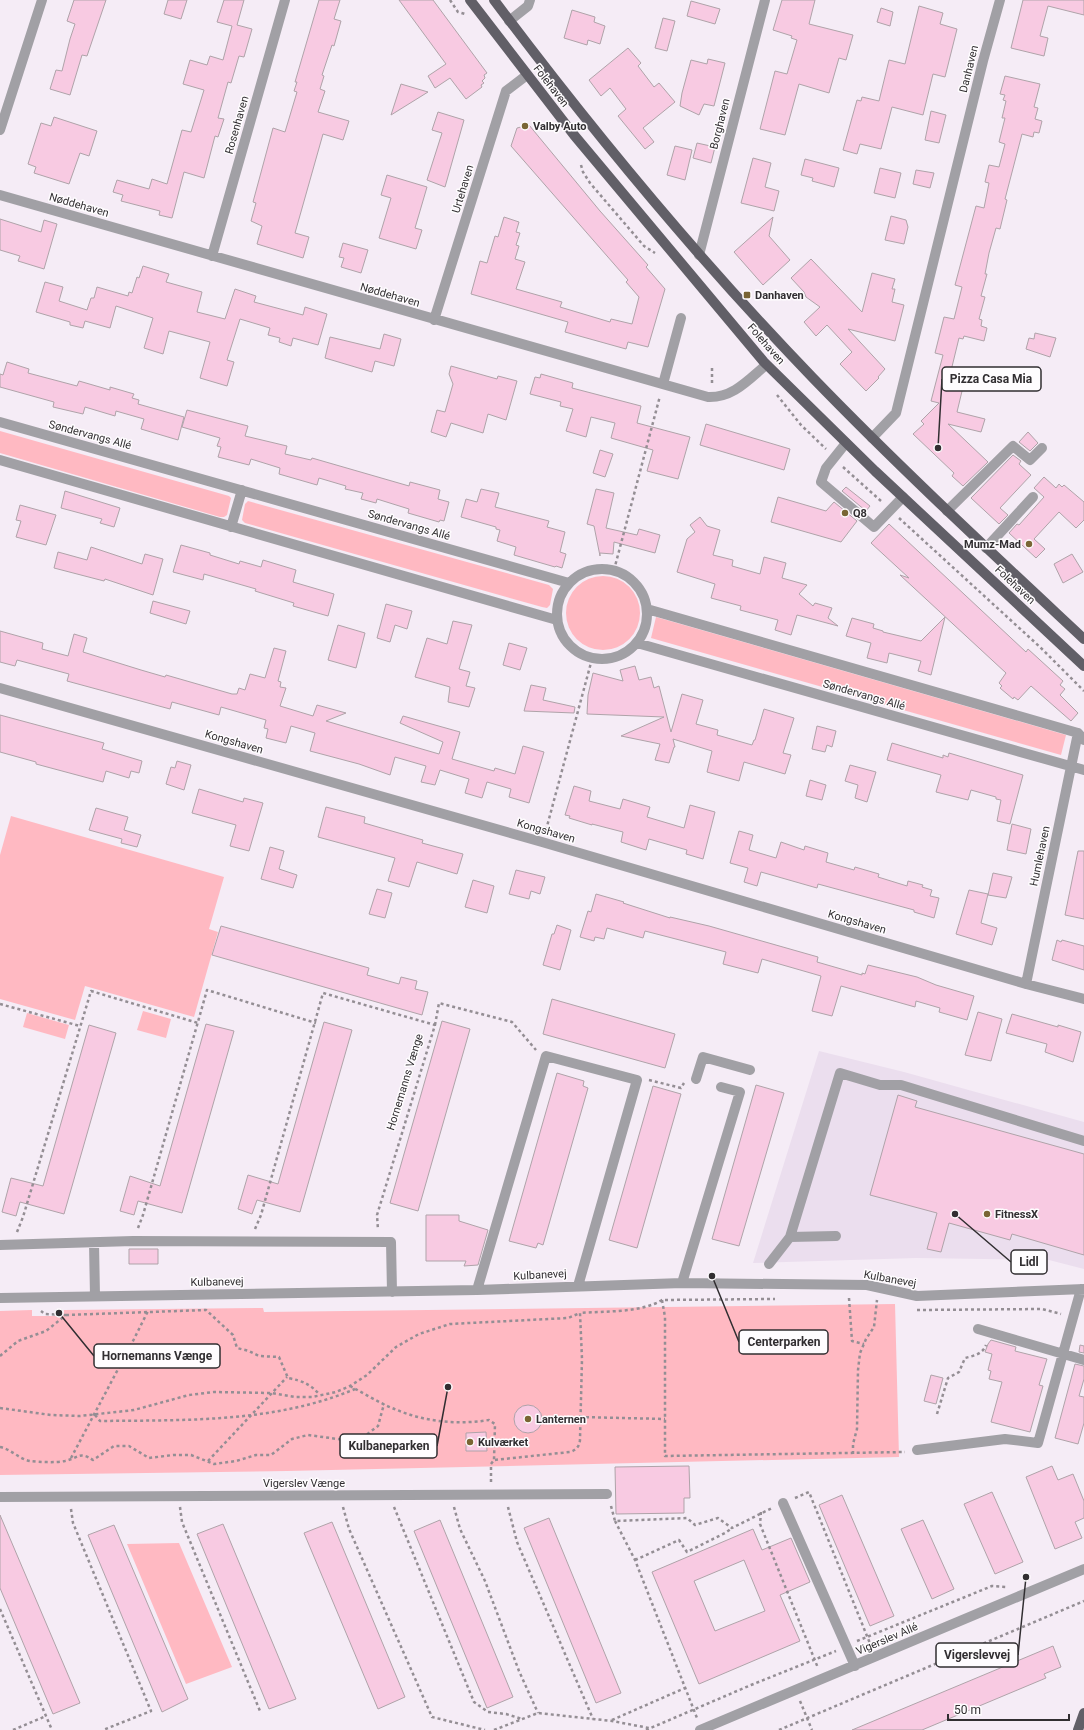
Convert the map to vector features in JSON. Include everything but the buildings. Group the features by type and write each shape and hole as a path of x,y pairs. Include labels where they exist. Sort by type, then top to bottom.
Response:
{"main road":[{"name":"Folehaven","path":"470,0 610,180 766,365 903,497 1084,666"},
{"name":"Folehaven","path":"494,0 615,156 699,255 785,348 872,438 947,511 1084,638"},
{"path":"1078,1730 1084,1713"}],"street":[{"path":"0,130 42,0"},
{"name":"Rosenhaven","path":"212,256 285,0"},
{"path":"509,21 528,6 530,0"},
{"name":"Borghaven","path":"699,255 765,0"},
{"name":"Danhaven","path":"872,438 896,413 983,61 1000,0"},
{"name":"Urtehaven","path":"434,320 506,91 527,75"},
{"name":"Nøddehaven","path":"0,195 708,397 725,396 766,365"},
{"path":"663,384 681,318"},
{"name":"Søndervangs Allé","path":"0,422 568,583"},
{"path":"846,443 826,468 821,482 874,527 903,497"},
{"path":"947,511 1013,446 1030,460 1042,448"},
{"path":"0,460 556,620"},
{"path":"231,527 242,490"},
{"path":"986,548 1033,497"},
{"path":"602,568 614,570 633,580 640,589 645,599 647,609 646,628 637,643 624,654 608,659 592,659 579,654 568,645 560,633 556,620 557,606 561,594 568,583 578,575 589,570 602,568"},
{"name":"Søndervangs Allé","path":"647,609 1081,736"},
{"name":"Søndervangs Allé","path":"637,643 1071,765 1084,770"},
{"name":"Kongshaven","path":"0,688 542,842 1026,984 1084,999"},
{"name":"Humlehaven","path":"1026,984 1071,765 1081,736"},
{"path":"477,1290 546,1056 637,1080 578,1286"},
{"path":"696,1078 703,1057 750,1070"},
{"path":"769,1264 790,1236 840,1073 880,1084 901,1085 1084,1141"},
{"path":"682,1283 740,1092 721,1087"},
{"path":"790,1236 836,1236"},
{"path":"0,1245 94,1243 133,1240 391,1242 392,1292"},
{"path":"94,1243 95,1296"},
{"name":"Kulbanevej","path":"0,1298 392,1292 682,1283 867,1285 916,1296 1082,1289 1038,1443 1005,1439 917,1450"},
{"path":"978,1329 1084,1360"},
{"name":"Vigerslev Vænge","path":"0,1497 607,1494"},
{"path":"783,1503 855,1666"},
{"name":"Vigerslev Allé","path":"701,1730 1084,1569"}],"path":[{"path":"614,570 663,384"},
{"path":"542,842 592,659"},
{"path":"133,1240 143,1215 207,990 316,1023"},
{"path":"12,1245 23,1217 91,992 198,1023"},
{"name":"Hornemanns Vænge","path":"249,1240 261,1216 316,1023 323,993 434,1025 377,1215 378,1242"},
{"path":"434,1025 439,1003 512,1022 532,1047 546,1056"},
{"path":"0,1004 80,1026"},
{"path":"637,1080 644,1079 681,1088 683,1083 696,1078"},
{"path":"0,1408 51,1415 95,1414 134,1410 189,1395 214,1392 271,1393 312,1398 350,1386 367,1375 396,1347 419,1334 450,1324 568,1318 580,1313 643,1308 662,1300 780,1298"},
{"path":"842,1298 856,1298"},
{"path":"849,1298 852,1341 864,1344"},
{"path":"662,1300 665,1317 665,1456 897,1453 917,1450"},
{"path":"870,1300 883,1302"},
{"path":"853,1454 853,1444 857,1428 860,1353 874,1327 877,1300"},
{"path":"912,1309 919,1311 1042,1309 1073,1319"},
{"path":"35,1311 42,1311 45,1314 66,1315 206,1310 233,1335 237,1348 249,1350 259,1356 279,1357 288,1378 312,1386 320,1395"},
{"path":"71,1458 148,1311"},
{"path":"494,1460 573,1451 577,1448 580,1441 582,1359 580,1313"},
{"path":"0,1356 18,1342 46,1331 66,1315"},
{"path":"937,1414 948,1378 959,1372 965,1358 976,1355 984,1349 989,1332"},
{"path":"208,1461 287,1376"},
{"path":"350,1386 397,1410 422,1418 442,1421 467,1422 489,1420 495,1424 494,1460 491,1466 492,1494"},
{"path":"95,1414 100,1421 203,1420 249,1416 282,1412 330,1399 355,1389"},
{"path":"0,1447 7,1448 29,1461 64,1461 78,1455 87,1456 93,1460 114,1446 130,1446 149,1458 173,1455 191,1455 214,1464 236,1461 256,1454 271,1456 292,1439 308,1435 345,1440 366,1435 378,1426 384,1404"},
{"path":"580,1417 665,1419"},
{"path":"635,1560 679,1540 687,1552 726,1533 732,1528 761,1512 808,1492 876,1657"},
{"path":"506,1494 517,1542 593,1719"},
{"path":"607,1494 615,1521 635,1560 701,1730"},
{"path":"340,1495 349,1529 432,1717 485,1730"},
{"path":"390,1495 474,1702 488,1712 506,1714 522,1719"},
{"path":"451,1495 460,1529 485,1581 519,1671 538,1713"},
{"path":"69,1496 73,1523 151,1711 103,1730"},
{"path":"179,1496 182,1522 260,1711"},
{"path":"761,1512 760,1524 823,1679"},
{"path":"615,1521 687,1518 695,1525 718,1518 732,1528"},
{"path":"494,1730 538,1713 612,1721 648,1729 814,1660 867,1636 992,1586 1007,1587"},
{"path":"779,1730 1084,1601"},
{"path":"0,1609 52,1730"},
{"path":"612,1721 685,1688"},
{"path":"796,1690 812,1730"},
{"path":"13,1730 46,1716"}],"shaded area":[{"path":"0,431 229,496 231,498 227,515 220,517 0,453"},
{"path":"248,501 549,585 553,589 550,605 547,608 542,607 245,523 242,520 245,504"},
{"path":"596,576 610,576 624,582 634,592 640,606 640,620 634,634 624,644 610,650 596,650 582,644 572,634 566,620 566,606 572,592 582,582"},
{"path":"656,617 1066,735 1061,755 651,638"},
{"path":"11,816 224,877 209,929 218,932 194,1017 85,986 75,1020 0,999 0,855"},
{"path":"143,1011 171,1019 166,1038 137,1030"},
{"path":"27,1013 69,1025 65,1039 23,1027"},
{"path":"819,1051 904,1072 1084,1122 1084,1269 1049,1260 916,1258 753,1263"},
{"path":"895,1304 899,1457 287,1471 0,1475 0,1311 32,1310 32,1316 63,1316 64,1310 263,1308 264,1312"},
{"path":"179,1543 232,1667 186,1684 127,1544"}],"place":[{"name":"Valby Auto","path":"525,126"},
{"name":"Danhaven","path":"747,295"},
{"name":"Pizza Casa Mia","path":"938,448"},
{"name":"Q8","path":"845,513"},
{"name":"Mumz-Mad","path":"1029,544"},
{"name":"Lidl","path":"955,1214"},
{"name":"FitnessX","path":"987,1214"},
{"name":"Centerparken","path":"712,1276"},
{"name":"Hornemanns Vænge","path":"59,1313"},
{"name":"Kulbaneparken","path":"448,1387"},
{"name":"Lanternen","path":"528,1419"},
{"name":"Kulværket","path":"470,1442"},
{"name":"Vigerslevvej","path":"1026,1577"}]}
